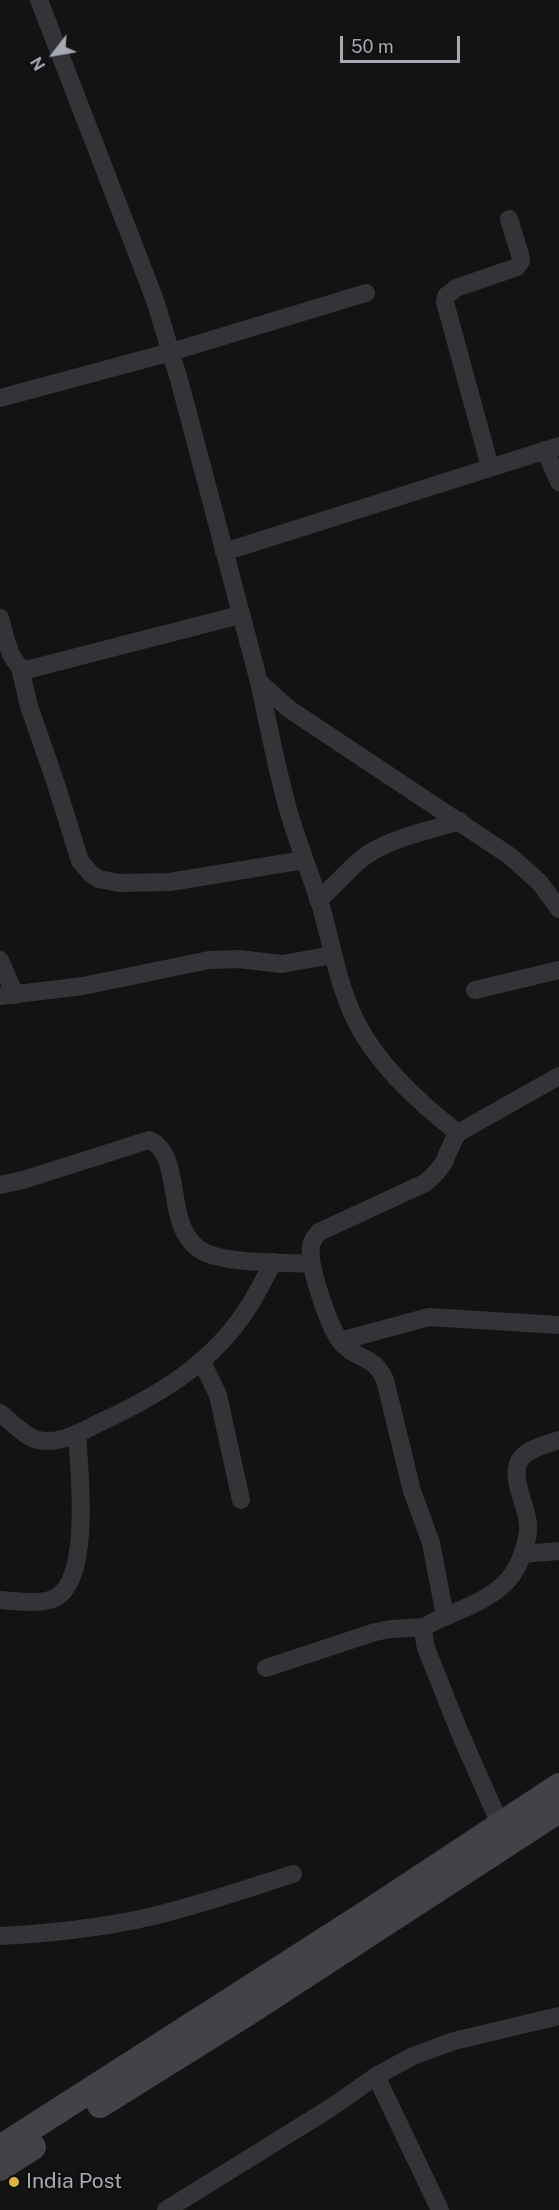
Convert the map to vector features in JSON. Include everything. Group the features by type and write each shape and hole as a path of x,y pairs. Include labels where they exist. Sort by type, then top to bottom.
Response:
{"main road":[{"path":"0,2148 559,1786"},
{"path":"0,2168 249,2012 559,1810"}],"street":[{"path":"39,0 155,300 171,352 259,682 287,806 318,900 346,999 377,1055 427,1109 458,1133"},
{"path":"490,467 445,302 446,296 456,288 518,267 521,261 520,255 509,219"},
{"path":"0,398 171,352 366,293"},
{"path":"224,552 552,448 559,482"},
{"path":"20,668 35,669 240,615"},
{"path":"0,618 13,657 20,668 29,706 80,861 91,874 99,879 119,883 170,882 304,860"},
{"path":"259,682 289,709 460,821 524,867 540,883 559,909"},
{"path":"318,900 359,861 373,852 389,844 460,821"},
{"path":"0,960 8,996 83,986 209,960 239,959 282,964 333,955"},
{"path":"476,990 559,970"},
{"path":"445,1616 431,1543 414,1499 385,1380 375,1364 348,1349 340,1341 327,1313 311,1263 312,1241 319,1232 425,1183 438,1171 445,1160 449,1146 458,1133 559,1076"},
{"path":"0,1185 23,1180 149,1140 162,1149 167,1160 180,1222 196,1246 206,1253 220,1257 311,1263"},
{"path":"0,1413 35,1439 50,1441 67,1438 140,1404 182,1378 202,1362 230,1333 249,1307 273,1262"},
{"path":"340,1341 429,1317 559,1325"},
{"path":"202,1362 218,1395 241,1500"},
{"path":"0,1600 55,1598 68,1586 75,1573 80,1542 81,1497 77,1433"},
{"path":"266,1668 375,1632 425,1627 495,1591 514,1572 528,1535 528,1522 517,1477 520,1459 526,1453 559,1440"},
{"path":"522,1554 559,1551"},
{"path":"425,1627 422,1637 426,1648 500,1824"},
{"path":"0,1936 61,1932 141,1918 169,1912 293,1874"},
{"path":"167,2210 332,2107 376,2076 413,2056 454,2042 559,2016"},
{"path":"376,2076 440,2210"}],"place":[{"name":"India Post","path":"14,2182"}]}
